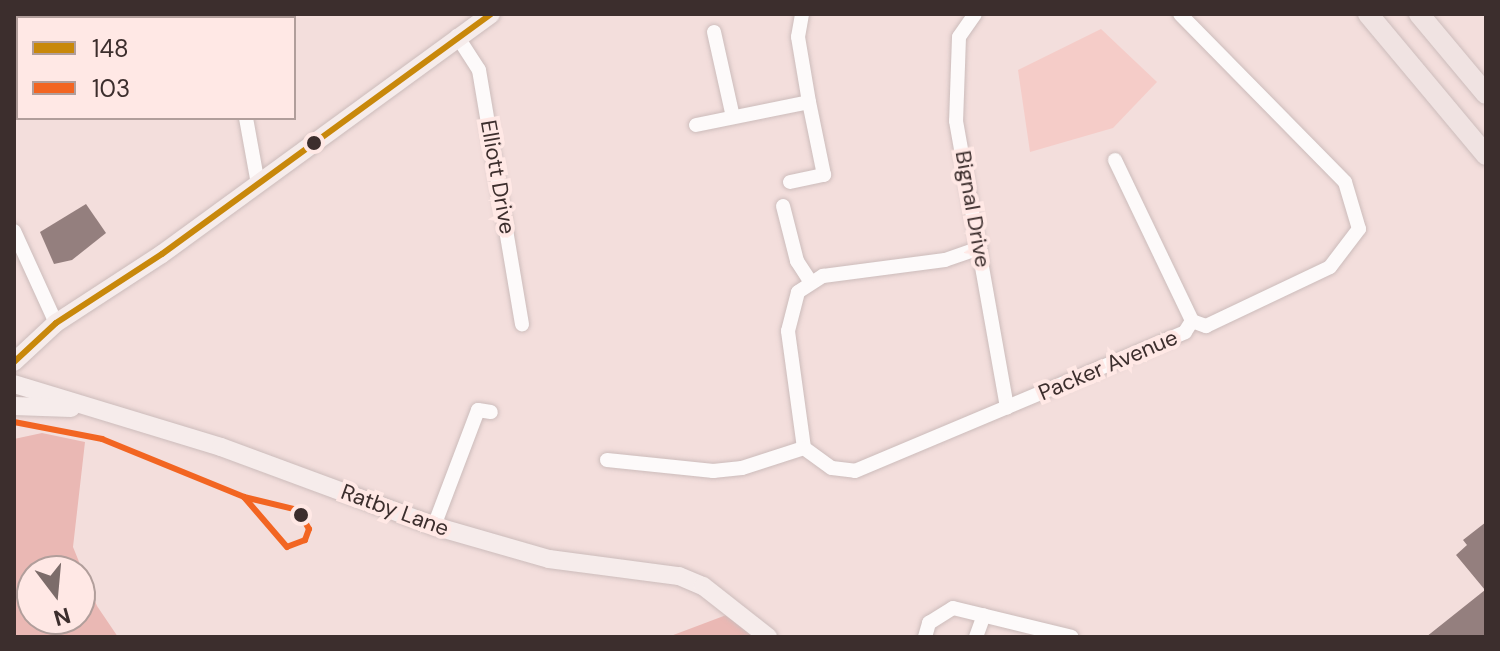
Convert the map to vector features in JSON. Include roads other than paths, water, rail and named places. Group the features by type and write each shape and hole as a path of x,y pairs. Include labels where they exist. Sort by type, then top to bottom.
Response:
{"highway":[{"path":"1368,14 1486,155"},
{"path":"1419,14 1486,94"}],"main road":[{"path":"14,362 56,323 258,184 491,14"},
{"name":"Ratby Lane","path":"14,384 105,411 434,526 549,559 679,576 703,586 768,637"},
{"path":"14,406 105,411"}],"street":[{"path":"790,182 824,175 798,37 802,14"},
{"name":"Bignal Drive","path":"975,14 959,37 954,70 956,121 1007,408"},
{"name":"Packer Avenue","path":"804,448 832,468 855,471 1185,332 1192,321 1206,326 1330,267 1359,229 1345,182 1180,14"},
{"path":"714,32 733,117"},
{"name":"Elliott Drive","path":"457,36 479,70 522,324"},
{"path":"696,125 809,102"},
{"path":"246,120 258,184"},
{"path":"1115,160 1192,321"},
{"path":"783,206 797,261 810,281"},
{"path":"14,231 56,323"},
{"path":"607,460 713,471 742,468 804,448 788,318 798,292 810,281 945,260 980,248"},
{"path":"434,526 478,410 491,412"},
{"path":"925,637 929,623 953,608 1062,636"},
{"path":"976,637 984,615"}]}
